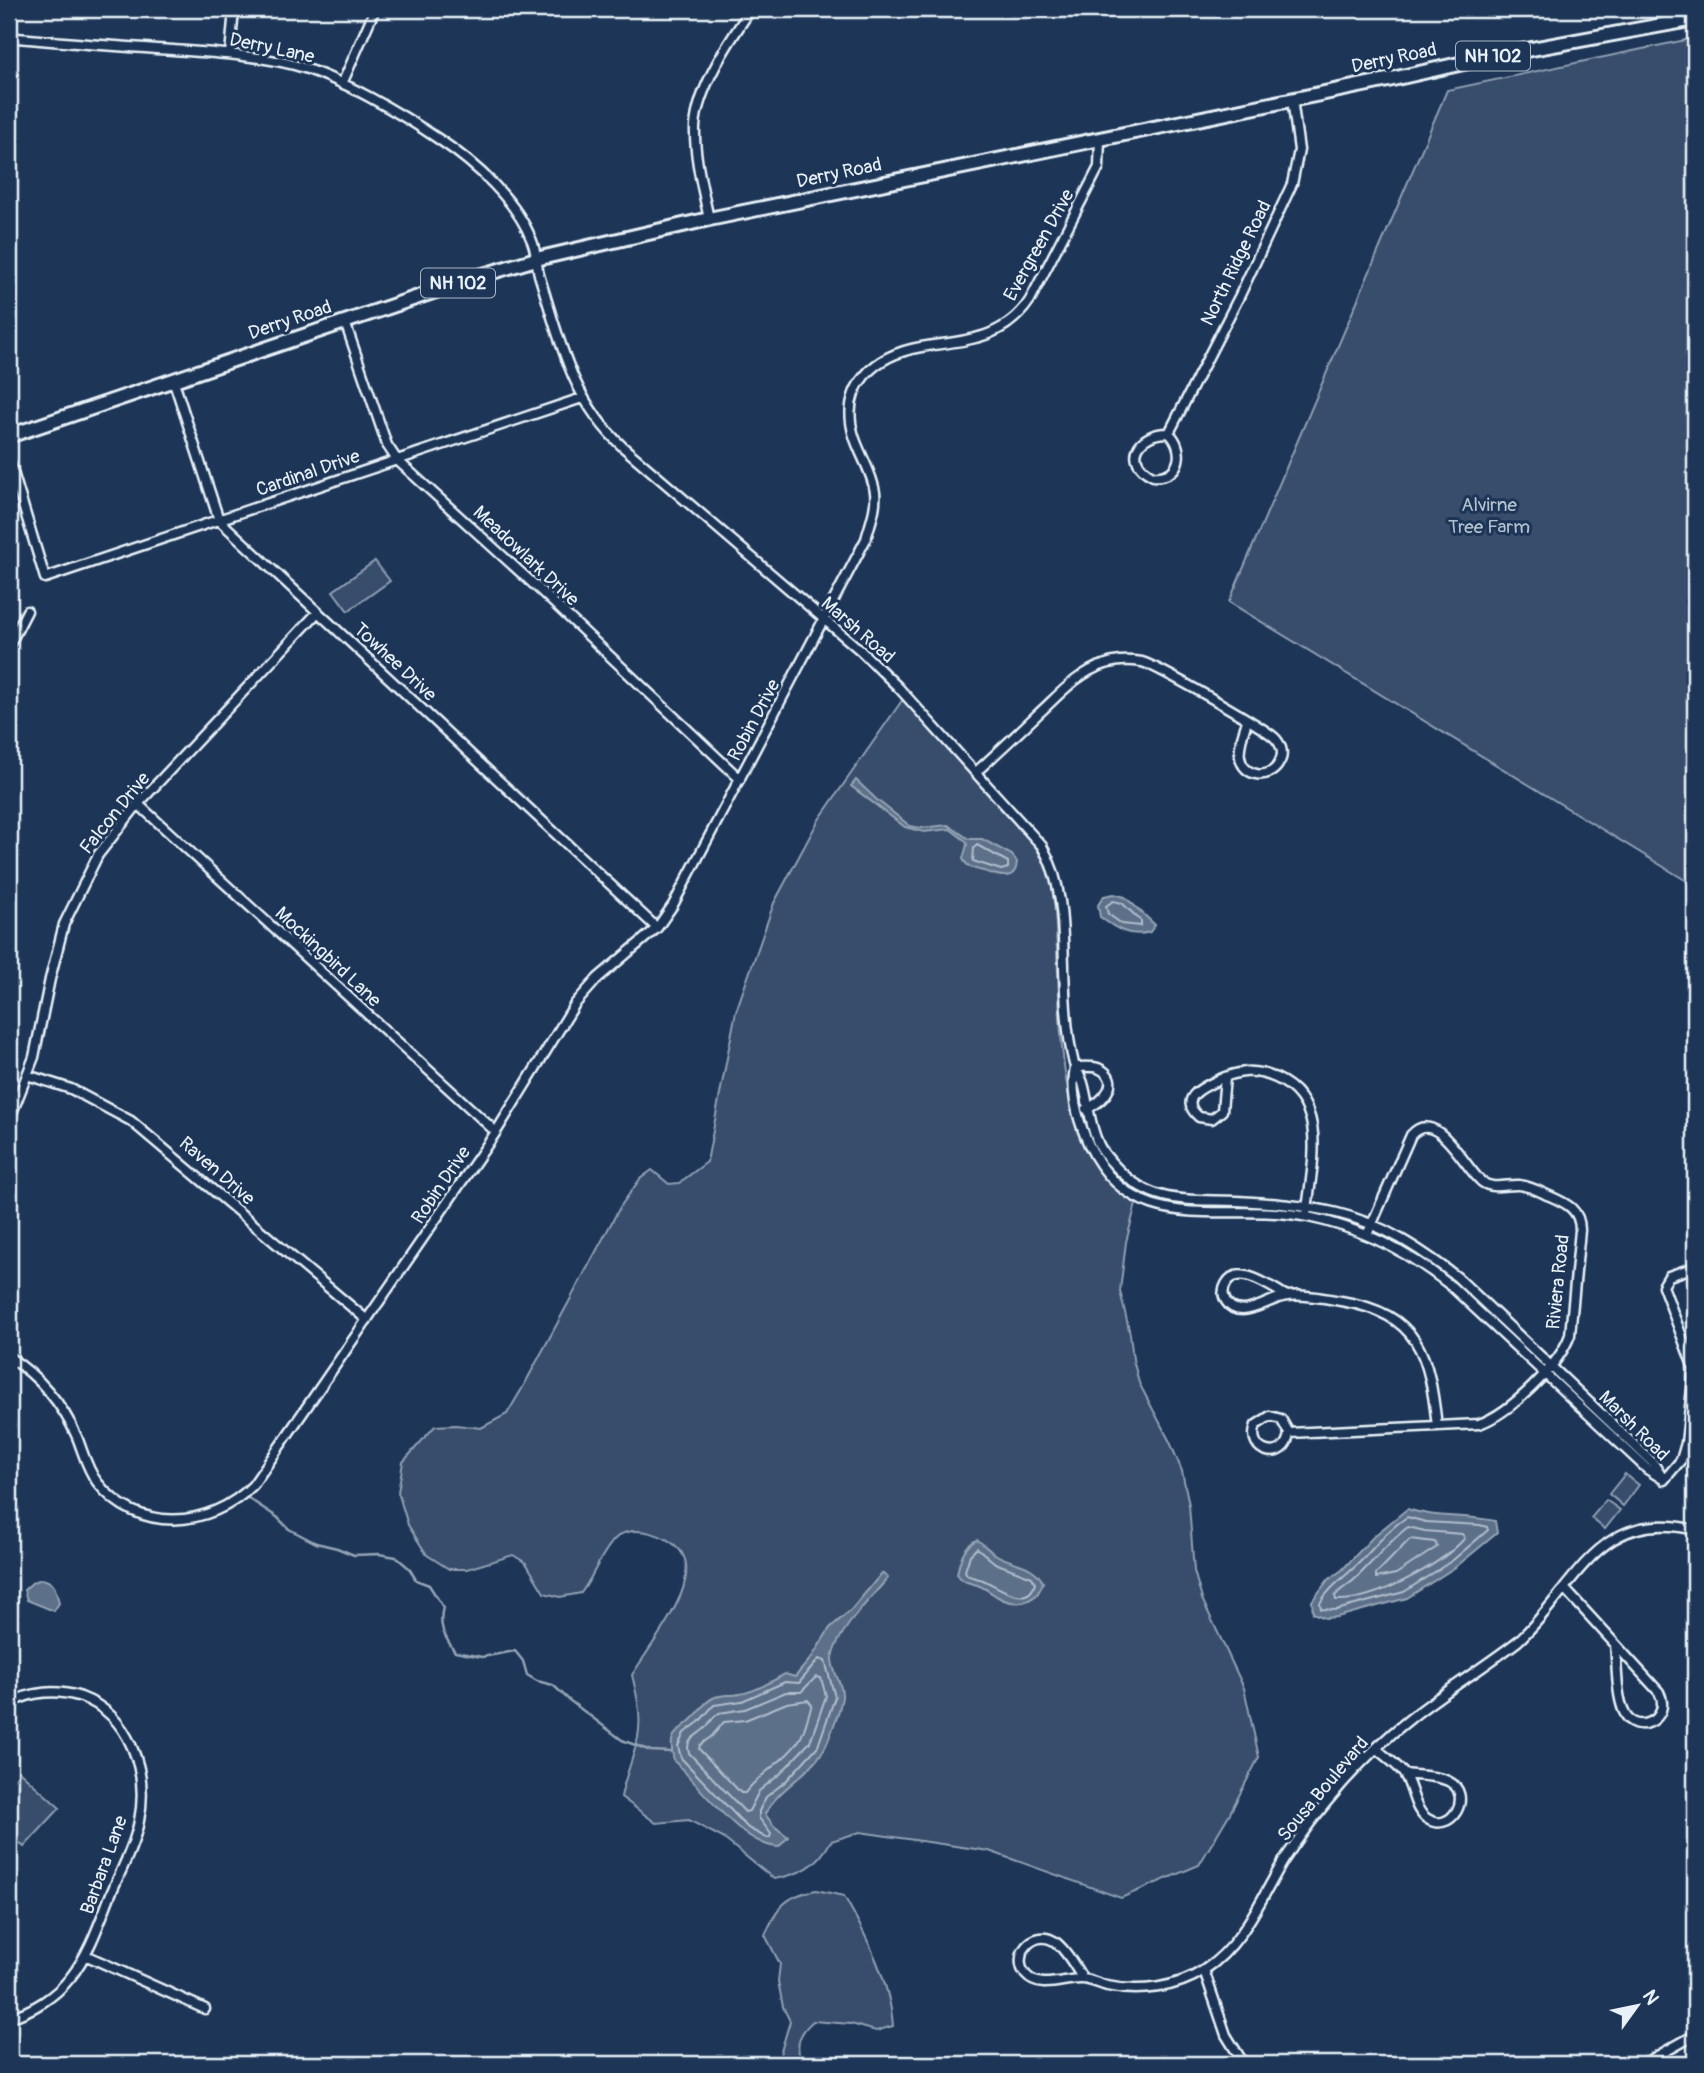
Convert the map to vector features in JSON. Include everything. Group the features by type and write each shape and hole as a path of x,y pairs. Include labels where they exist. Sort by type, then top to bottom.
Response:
{"main road":[{"name":"Derry Road","path":"9,436 536,259 709,219 1499,55 1695,19"}],"street":[{"path":"230,54 234,9"},
{"path":"342,84 375,9"},
{"path":"709,219 697,155 696,118 717,67 751,9"},
{"name":"Derry Lane","path":"9,37 230,54 295,65 342,84 432,135 472,165 509,204 523,224 532,240 536,259"},
{"name":"North Ridge Road","path":"1169,433 1240,295 1292,184 1299,150 1292,99"},
{"name":"Evergreen Drive","path":"824,620 866,539 874,510 873,481 854,436 851,419 851,403 856,388 864,376 886,357 911,349 986,336 1015,319 1030,300 1099,167 1100,138"},
{"name":"Marsh Road","path":"536,259 559,337 582,398 611,436 860,650 898,687 1042,846 1053,869 1060,903 1065,995 1075,1068 1072,1084 1077,1111 1084,1135 1102,1167 1115,1181 1148,1205 1181,1211 1306,1217 1367,1235 1433,1272 1647,1469 1664,1480"},
{"name":"Meadowlark Drive","path":"345,322 387,445 397,460 540,590 740,779"},
{"name":"Towhee Drive","path":"173,379 219,520 657,928"},
{"name":"Cardinal Drive","path":"9,459 45,578 582,398"},
{"path":"1161,432 1169,433 1180,450 1178,465 1167,475 1153,476 1141,468 1137,460 1138,447 1146,438 1161,432"},
{"path":"9,646 27,611"},
{"name":"Falcon Drive","path":"9,1121 40,1034 57,945 72,903 104,845 138,804 318,612"},
{"name":"Robin Drive","path":"9,1357 31,1372 61,1407 73,1427 89,1468 102,1487 118,1502 139,1513 160,1519 183,1520 205,1516 227,1506 253,1485 496,1132 575,1004 598,978 657,928 673,905 824,620"},
{"path":"976,772 1080,677 1103,664 1116,661 1154,666 1247,720 1272,736 1281,747 1281,761 1266,774 1252,773 1242,764 1240,750 1247,720"},
{"name":"Mockingbird Lane","path":"138,804 496,1132"},
{"path":"1075,1068 1097,1068 1105,1074 1109,1082 1108,1095 1088,1109 1077,1111"},
{"name":"Marsh Road","path":"1075,1068 1083,1081 1093,1132 1100,1147 1123,1174 1147,1191 1182,1200 1307,1207 1372,1223 1422,1251 1457,1277 1653,1463 1664,1480"},
{"path":"1225,1077 1224,1105 1220,1113 1209,1119 1197,1115 1191,1103 1195,1093 1225,1077 1242,1071 1265,1074 1287,1085 1304,1103 1311,1117 1314,1135 1306,1217"},
{"name":"Raven Drive","path":"27,1075 71,1089 131,1121 368,1320"},
{"name":"Riviera Road","path":"1367,1235 1405,1144 1415,1130 1427,1127 1432,1127 1444,1137 1482,1182 1491,1186 1524,1185 1570,1206 1577,1214 1580,1224 1570,1335 1562,1353 1551,1366"},
{"path":"1664,1480 1681,1460 1686,1443 1694,1364 1663,1286 1669,1276 1689,1269 1695,1270"},
{"path":"1287,1296 1244,1275 1228,1280 1223,1291 1230,1307 1241,1310 1287,1296 1326,1298 1370,1307 1395,1321 1415,1340 1428,1366 1437,1426"},
{"path":"1289,1433 1479,1424 1511,1407 1551,1366"},
{"path":"1270,1416 1281,1419 1288,1427 1289,1433 1286,1444 1270,1452 1259,1446 1254,1435 1256,1425 1270,1416"},
{"path":"1686,1443 1695,1445"},
{"name":"Sousa Boulevard","path":"1083,1979 1062,1948 1050,1939 1029,1942 1021,1954 1022,1968 1026,1975 1038,1982 1083,1979 1109,1986 1142,1989 1163,1987 1204,1970 1223,1955 1240,1935 1286,1857 1341,1786 1376,1748 1411,1718 1518,1641 1534,1626 1592,1555 1620,1535 1652,1526 1676,1526 1695,1530"},
{"path":"1564,1588 1659,1692 1662,1698 1661,1712 1651,1722 1638,1724 1631,1721 1623,1710 1615,1644"},
{"name":"Barbara Lane","path":"9,1704 24,1696 48,1692 71,1694 93,1702 111,1715 125,1732 135,1753 139,1776 139,1821 85,1955 71,1977 55,1993 9,2018"},
{"path":"1376,1748 1404,1774 1423,1816 1436,1822 1454,1816 1460,1804 1454,1785 1441,1779 1404,1774"},
{"path":"85,1955 205,2009"},
{"path":"1204,1970 1226,2035 1244,2064"},
{"path":"1643,2064 1695,2035"}],"green space":[{"name":"Alvirne Tree Farm","path":"1695,38 1695,886 1229,602 1447,90"},
{"path":"375,561 390,581 348,611 333,591"},
{"path":"903,699 1028,836 1049,877 1055,905 1060,1020 1068,1091 1077,1125 1090,1156 1110,1183 1136,1204 1126,1242 1120,1291 1133,1359 1139,1383 1182,1471 1189,1505 1194,1571 1202,1599 1244,1688 1259,1757 1199,1865 1121,1898 989,1851 860,1832 831,1841 820,1857 807,1868 774,1879 723,1838 689,1820 656,1823 621,1797 639,1729 632,1675 670,1616 682,1592 686,1568 678,1548 652,1533 623,1533 606,1550 581,1593 560,1597 544,1593 526,1563 513,1555 467,1569 449,1569 427,1555 408,1525 398,1492 403,1462 435,1426 481,1428 507,1414 620,1207 640,1179 652,1170 669,1184 679,1183 707,1162 736,1011 774,903 818,821"},
{"path":"1625,1474 1639,1485 1623,1506 1609,1494"},
{"path":"1606,1500 1620,1510 1605,1529 1591,1518"},
{"path":"20,1772 60,1808 24,1847 9,1833 9,1785"},
{"path":"816,1890 844,1896 882,1975 893,2026 876,2031 851,2024 813,2021 799,2041 802,2064 781,2064 779,2058 790,2021 783,2007 778,1981 780,1964 765,1935 783,1904 796,1896"}],"water":[{"path":"856,780 910,826 921,828 948,825 969,839 982,839 1012,855 1017,862 1014,872 1002,876 970,867 963,859 966,841 950,829 924,832 905,827 851,786"},
{"path":"1114,894 1125,897 1155,925 1150,932 1136,934 1123,931 1100,917 1098,905 1104,896"},
{"path":"1407,1509 1495,1521 1497,1533 1457,1566 1407,1598 1337,1617 1325,1618 1313,1613 1312,1601 1328,1580"},
{"path":"977,1540 1001,1558 1033,1571 1043,1582 1038,1593 1023,1602 1011,1602 962,1580 957,1574 961,1559 968,1546"},
{"path":"882,1573 888,1578 856,1615 835,1648 832,1662 842,1690 842,1699 825,1747 817,1760 777,1797 765,1814 774,1826 788,1837 779,1847 765,1844 737,1826 674,1761 672,1744 675,1734 713,1698 752,1691 785,1674 795,1677 812,1657 830,1628 852,1609"},
{"path":"42,1579 50,1582 56,1591 59,1603 54,1611 27,1600 24,1590 33,1582"}],"waterway":[{"path":"245,1496 277,1517 289,1529 316,1543 354,1555 379,1554 396,1557 409,1568 416,1580 429,1585 443,1607 443,1631 455,1652 482,1657 515,1651 523,1661 527,1675 553,1685 622,1740 651,1751 671,1752"}]}
